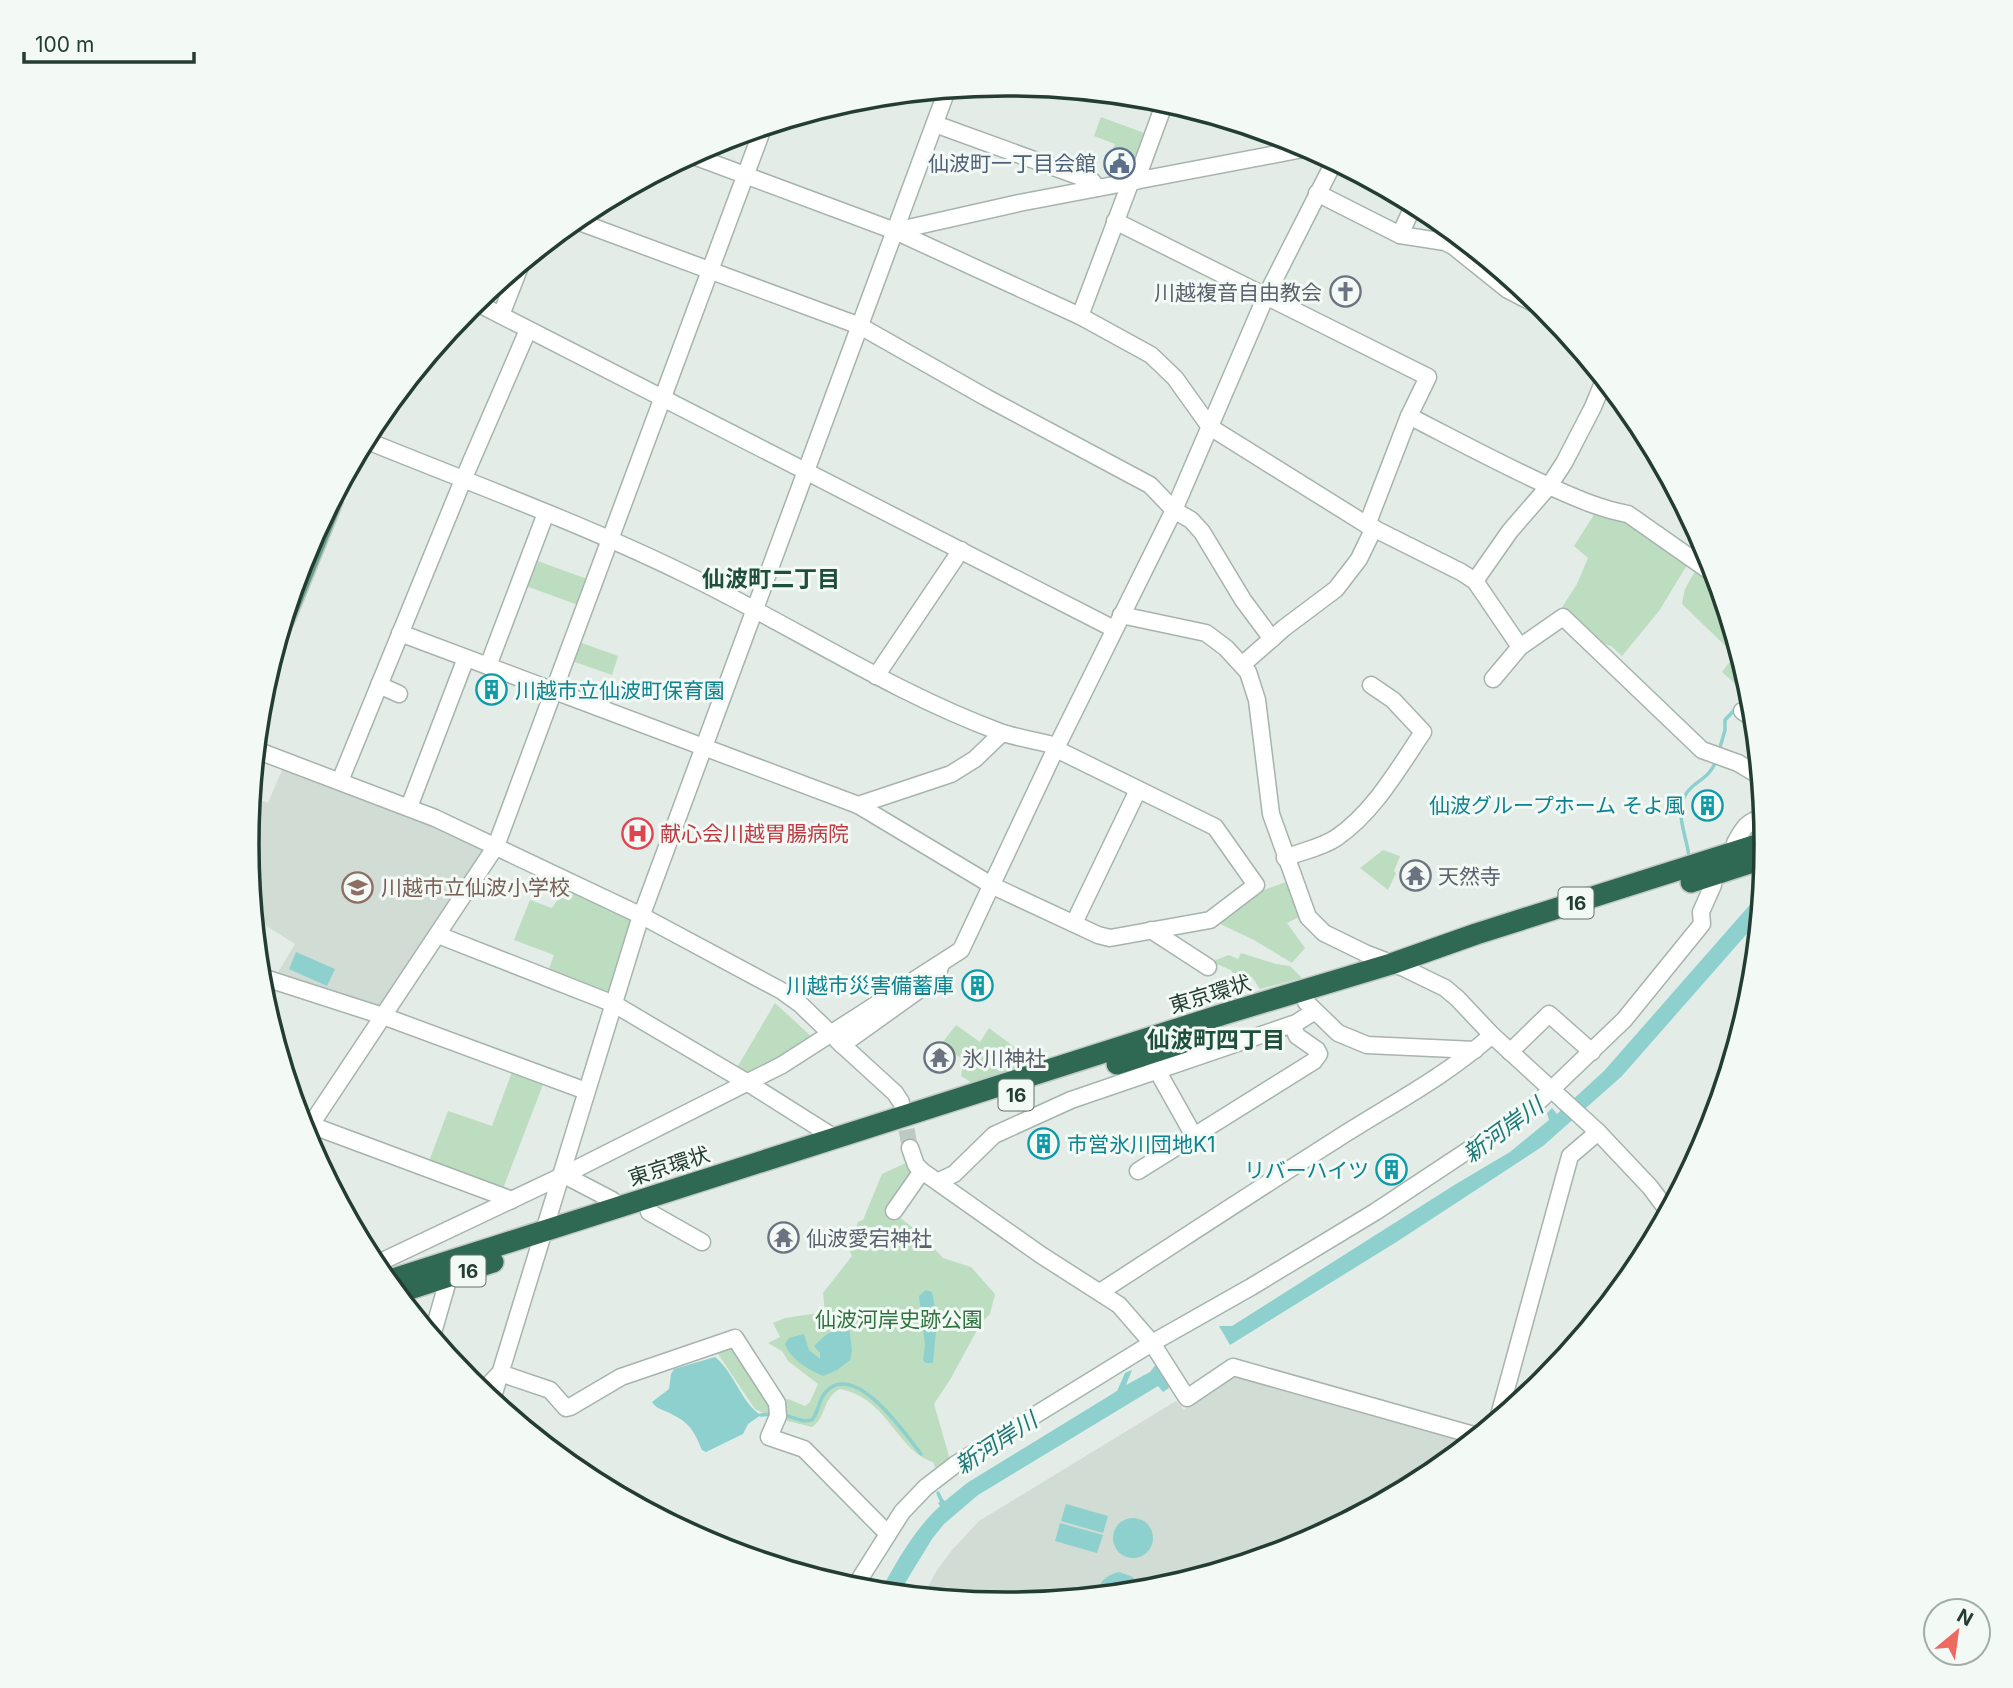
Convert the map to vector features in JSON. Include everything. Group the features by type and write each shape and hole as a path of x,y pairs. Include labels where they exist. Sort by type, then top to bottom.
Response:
{"highway":[{"name":"東京環状","path":"398,1278 649,1212 1153,1063 1310,1006 1476,934 1754,850"},
{"name":"東京環状","path":"407,1290 449,1278 620,1207 1224,1014 1743,865 1754,856"}],"street":[{"path":"495,1389 642,916 943,99"},
{"path":"1080,316 1115,221 1161,113"},
{"path":"934,124 1092,181 1097,188"},
{"path":"311,1118 496,846 759,139"},
{"path":"895,231 1284,150"},
{"path":"705,160 895,231 1080,316 1151,355 1175,378 1210,427 1370,526 1475,581 1520,647"},
{"path":"385,1260 748,1083 805,1051 961,950 1056,747 1174,510 1266,296 1330,170"},
{"path":"1317,193 1400,235 1445,242 1453,246 1509,291"},
{"path":"1400,235 1409,214"},
{"path":"1115,221 1428,377 1409,416 1360,559 1336,589 1243,664"},
{"path":"587,225 860,326 1150,485 1174,510 1191,520 1202,532 1242,600 1272,639"},
{"path":"501,316 515,281"},
{"path":"486,308 961,550 1118,622 1206,634 1226,648 1248,672 1257,700 1271,814 1308,917 1324,933 1445,988 1596,1130 1662,1203"},
{"path":"340,781 463,480 528,330"},
{"path":"1475,581 1510,531 1549,486 1564,463 1600,389"},
{"path":"1409,416 1505,467 1581,501 1628,514 1699,564"},
{"path":"375,444 610,539 755,609 876,676 1002,733 1056,747 1215,827 1256,885 1210,920 1110,938 1098,935 993,886 858,805 400,633"},
{"path":"488,666 546,513"},
{"path":"876,676 961,550"},
{"path":"1493,679 1520,647 1563,617 1702,750 1750,770"},
{"path":"409,807 466,658"},
{"path":"379,685 399,694"},
{"path":"1285,858 1316,848 1336,837 1360,816 1380,796 1423,732 1393,700 1371,685"},
{"path":"858,805 951,774 975,759 1002,733"},
{"path":"264,753 409,807 496,846 642,916 782,990 895,1093 901,1102"},
{"path":"1074,923 1138,789"},
{"path":"1735,843 1753,819"},
{"path":"861,1577 909,1504 942,1475 988,1443 1152,1343 1375,1212 1532,1108 1624,1020 1704,922 1700,912 1713,886"},
{"path":"1152,930 1208,967"},
{"path":"438,935 614,1004 835,1138"},
{"path":"835,1038 937,977 942,962"},
{"path":"271,980 383,1016 586,1091"},
{"path":"939,1181 954,1174 994,1135 1153,1063 1293,1025 1310,1006 1338,1033 1367,1045 1475,1051"},
{"path":"1510,1052 1549,1014 1592,1052"},
{"path":"1138,1171 1314,1061 1319,1054 1317,1050 1297,1036 1293,1025"},
{"path":"1100,1292 1426,1085 1475,1051 1492,1035"},
{"path":"1153,1063 1194,1136"},
{"path":"1501,1405 1570,1157 1596,1130"},
{"path":"316,1131 512,1200"},
{"path":"910,1149 916,1165 922,1171 1041,1255 1119,1305 1152,1343 1187,1398 1233,1367 1467,1433"},
{"path":"894,1210 922,1171"},
{"path":"562,1175 612,1200 620,1207"},
{"path":"649,1212 702,1242"},
{"path":"435,1326 449,1278"},
{"path":"500,1373 550,1390 566,1408 621,1377 735,1338 777,1403 778,1416 763,1439 804,1449 888,1534"},
{"path":"490,1384 500,1373"}],"shaded area":[{"name":"川越市立仙波小学校","path":"284,765 435,824 484,847 486,855 384,1007 376,1009 276,976 295,944 263,924 260,893 260,800 268,803"},
{"path":"1234,1373 1461,1438 1422,1466 1337,1515 1293,1535 1200,1566 1104,1585 1055,1590 1006,1592 928,1587 953,1549 979,1521 1176,1401 1184,1410"}],"green space":[{"path":"1101,117 1147,134 1137,163 1111,154 1115,144 1094,136"},
{"path":"1597,510 1627,518 1687,565 1659,611 1622,656 1611,646 1594,641 1561,609 1577,584 1588,558 1574,546"},
{"path":"532,559 590,580 581,606 523,585"},
{"path":"1698,566 1715,604 1729,649 1682,604 1685,589"},
{"path":"579,642 618,656 612,675 572,661"},
{"path":"1731,660 1737,685 1722,672"},
{"path":"1383,850 1400,856 1388,890 1360,868"},
{"path":"1289,881 1303,915 1287,923 1305,948 1292,963 1254,940 1216,922 1250,895"},
{"path":"563,887 628,918 632,924 609,997 547,974 554,955 514,940 530,900 552,908"},
{"path":"1241,953 1290,966 1302,978 1260,989 1252,977 1243,979 1214,963 1229,955 1238,959"},
{"path":"775,1003 814,1039 746,1078 735,1071"},
{"path":"956,1025 980,1042 989,1028 1013,1046 1020,1055 1019,1061 1023,1066 972,1083 961,1076 964,1061 942,1043"},
{"path":"513,1069 544,1082 502,1191 428,1164 448,1111 492,1126"},
{"name":"仙波河岸史跡公園","path":"908,1162 914,1170 898,1216 943,1258 971,1267 995,1294 990,1314 981,1323 934,1404 951,1463 937,1471 933,1462 909,1447 881,1413 857,1394 840,1389 834,1393 812,1427 780,1419 780,1401 788,1399 805,1406 810,1402 818,1384 788,1361 782,1351 768,1343 780,1337 773,1323 785,1318 825,1312 823,1293 852,1256 848,1248 882,1174"},
{"path":"731,1345 772,1402 773,1413 765,1414 755,1409 716,1351"}],"water":[{"path":"1752,902 1749,931 1622,1076 1543,1146 1398,1241 1230,1345 1219,1326 1232,1326 1510,1152 1549,1120 1547,1113 1552,1108 1557,1114 1604,1071"},
{"path":"296,952 335,969 327,986 289,969"},
{"path":"926,1290 932,1292 937,1320 933,1363 923,1360 925,1345 919,1296"},
{"path":"849,1327 852,1350 850,1360 823,1376 796,1359 785,1344 789,1338 804,1334 809,1350 820,1359 820,1353 814,1346 830,1333"},
{"path":"715,1357 728,1371 748,1403 761,1415 748,1424 743,1434 706,1452 684,1422 652,1402 669,1389 674,1369"},
{"path":"1157,1363 1169,1388 1163,1392 1158,1386 978,1495 944,1524 904,1584 886,1581 914,1536 943,1499 945,1501 967,1483 1117,1391 1125,1373 1132,1370 1126,1385 1150,1372"},
{"path":"1066,1504 1108,1516 1103,1533 1061,1521"},
{"path":"1133,1518 1147,1524 1153,1538 1147,1552 1133,1558 1119,1552 1113,1538 1119,1524"},
{"path":"1060,1523 1103,1535 1097,1553 1055,1541"},
{"path":"1119,1572 1134,1580 1100,1585 1111,1575"}],"waterway":[{"path":"1719,751 1725,720 1741,703"},
{"path":"1689,856 1681,819 1682,802 1686,793 1709,773 1716,761"},
{"path":"784,1415 804,1421 812,1420 823,1395 830,1388 842,1384 855,1387 894,1419 921,1454"},
{"path":"761,1415 773,1414"},
{"path":"938,1493 943,1504"}],"tunnel":[{"path":"902,1106 910,1148"}],"place":[{"name":"仙波町一丁目会館","path":"1119,163"},
{"name":"川越複音自由教会","path":"1345,292"},
{"name":"川越市立仙波町保育園","path":"492,690"},
{"name":"仙波グループホーム そよ風","path":"1708,805"},
{"name":"献心会川越胃腸病院","path":"637,833"},
{"name":"天然寺","path":"1415,876"},
{"name":"川越市立仙波小学校","path":"358,887"},
{"name":"川越市災害備蓄庫","path":"977,985"},
{"name":"氷川神社","path":"939,1058"},
{"name":"市営氷川団地K1","path":"1044,1144"},
{"name":"リバーハイツ","path":"1392,1170"},
{"name":"仙波愛宕神社","path":"783,1238"}],"district":[{"name":"仙波町二丁目","path":"771,579"},
{"name":"仙波町四丁目","path":"1216,1040"}],"water label":[{"name":"新河岸川","path":"1503,1130"},
{"name":"新河岸川","path":"996,1443"}]}
